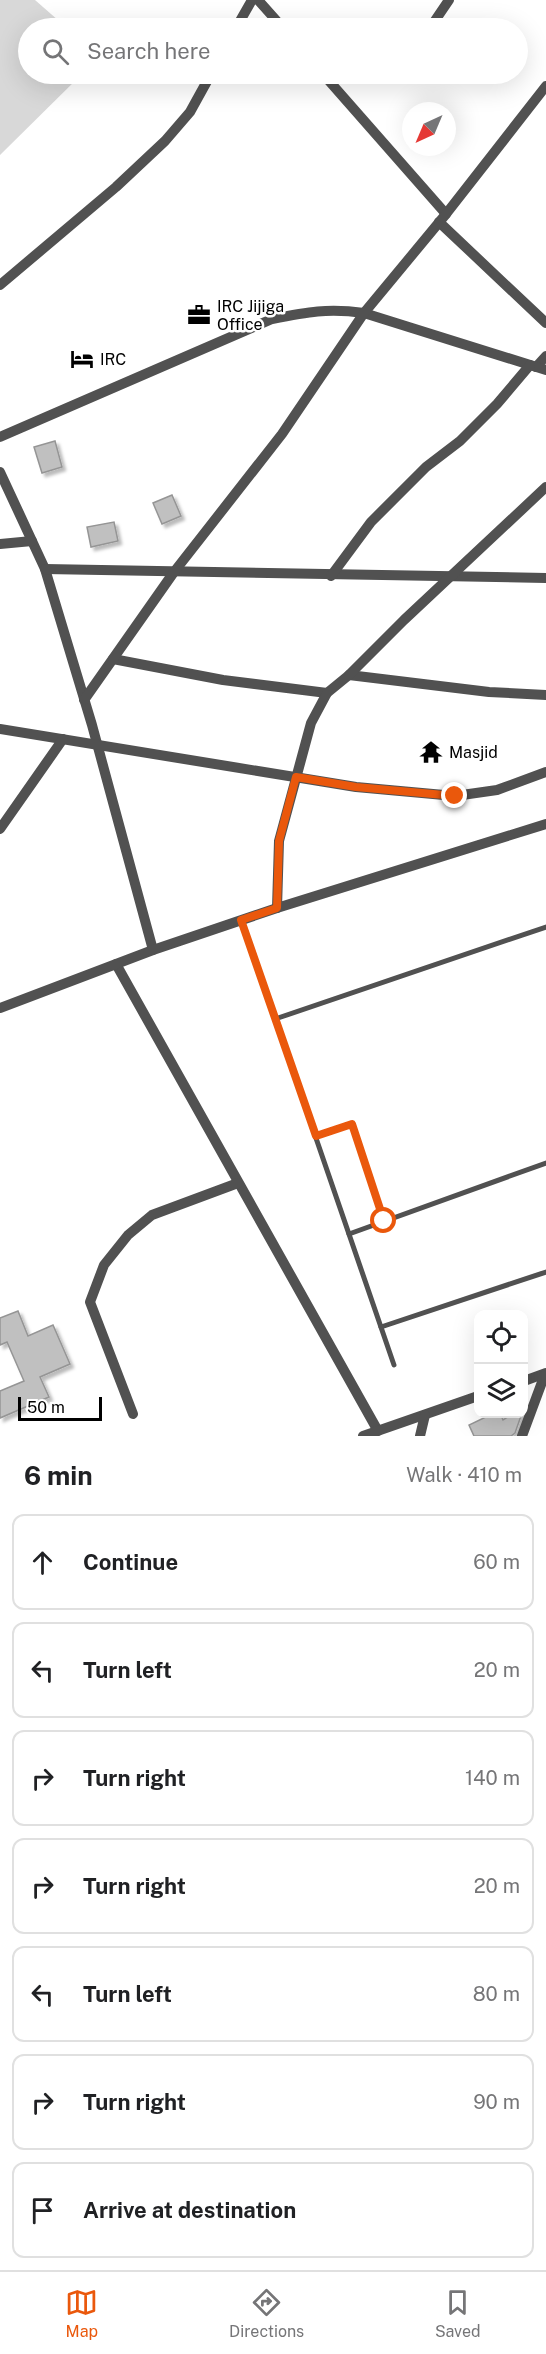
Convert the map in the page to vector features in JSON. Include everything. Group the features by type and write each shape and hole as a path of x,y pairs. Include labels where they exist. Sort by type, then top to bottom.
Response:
{"street":[{"path":"242,18 252,0"},
{"path":"258,0 274,18"},
{"path":"437,18 449,0"},
{"path":"0,285 100,201 165,141 189,112 205,84"},
{"path":"331,84 443,218 546,323"},
{"path":"84,700 174,572 282,434 364,313 443,218 546,86"},
{"path":"0,437 272,319 315,310 339,309 364,313 537,367"},
{"path":"331,576 371,522 426,467 460,441 546,356"},
{"path":"0,472 45,569 97,744 153,950"},
{"path":"277,908 279,841 311,723 327,693 349,675 404,620 546,487"},
{"path":"0,544 32,541"},
{"path":"45,569 331,576 546,578"},
{"path":"113,659 223,680 327,693"},
{"path":"349,675 489,692 546,695"},
{"path":"0,729 356,787 455,796 497,790 546,772"},
{"path":"0,829 63,739"},
{"path":"0,1008 153,950 241,920 546,824"},
{"path":"116,964 378,1431"},
{"path":"133,1414 90,1302 104,1265 128,1234 153,1215 238,1183"},
{"path":"528,1379 545,1373"},
{"path":"522,1436 545,1373"},
{"path":"363,1436 474,1397"},
{"path":"420,1436 424,1415"}],"lane":[{"path":"241,920 394,1365"},
{"path":"275,1019 546,927"},
{"path":"316,1136 352,1124 384,1221"},
{"path":"349,1234 546,1163"},
{"path":"381,1327 546,1272"}],"shaded area":[{"path":"0,0 35,0 56,18 18,18 18,84 72,84 0,155"}],"building":[{"path":"55,441 62,467 42,473 34,447"},
{"path":"172,495 181,516 162,524 153,503"},
{"path":"114,522 118,541 91,547 87,527"},
{"path":"18,1311 28,1336 53,1325 70,1364 40,1377 49,1397 0,1418 0,1391 24,1381 7,1342 0,1345 0,1318"},
{"path":"484,1418 502,1418 503,1420 520,1418 515,1433 511,1436 474,1436 469,1425"}],"place":[{"name":"IRC Jijiga Office","path":"199,315"},
{"name":"IRC","path":"82,359"},
{"name":"Masjid","path":"431,752"}],"route":[{"path":"384,1221 352,1124 316,1136 241,920 277,908 279,841 296,777 356,787 455,796"}]}
